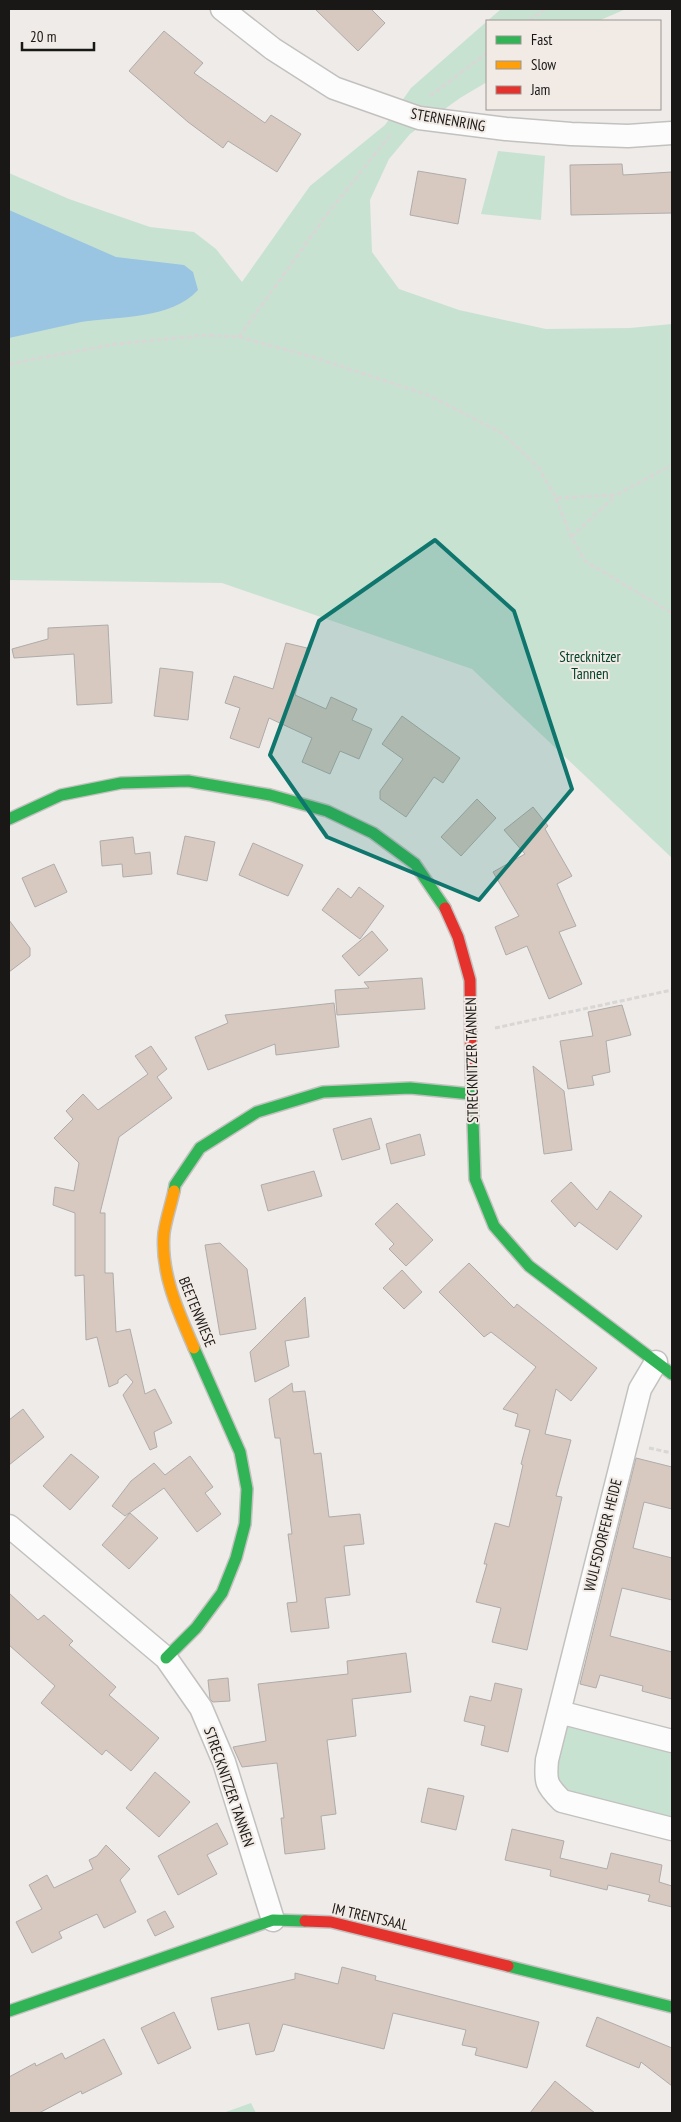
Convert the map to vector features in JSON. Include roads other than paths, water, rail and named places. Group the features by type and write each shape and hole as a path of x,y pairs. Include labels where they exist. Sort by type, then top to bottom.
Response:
{"street":[{"name":"STERNENRING","path":"222,9 273,48 334,88 419,118 506,129 628,136 672,133"},
{"name":"STRECKNITZER TANNEN","path":"9,819 61,795 121,783 188,781 270,795 327,811 373,833 415,864 442,901 458,937 470,980 472,1033 471,1094 475,1179 494,1226 529,1266 664,1368"},
{"name":"BEETENWIESE","path":"166,1658 196,1628 222,1593 236,1558 245,1524 247,1489 240,1452 180,1314 167,1279 164,1234 175,1185 200,1148 257,1112 323,1092 410,1088 471,1094"},
{"name":"WULFSDORFER HEIDE","path":"664,1368 640,1389 547,1760 546,1775 549,1788 562,1801 672,1829"},
{"name":"STRECKNITZER TANNEN","path":"9,1526 166,1658 201,1708 224,1762 273,1920"},
{"path":"559,1712 672,1741"},
{"name":"IM TRENTSAAL","path":"9,2011 273,1920 331,1922 672,2007"}],"water":[{"path":"9,210 116,257 184,265 193,272 198,290 187,300 159,312 81,322 9,338"}],"park label":[{"name":"Strecknitzer Tannen","path":"590,666"}]}
